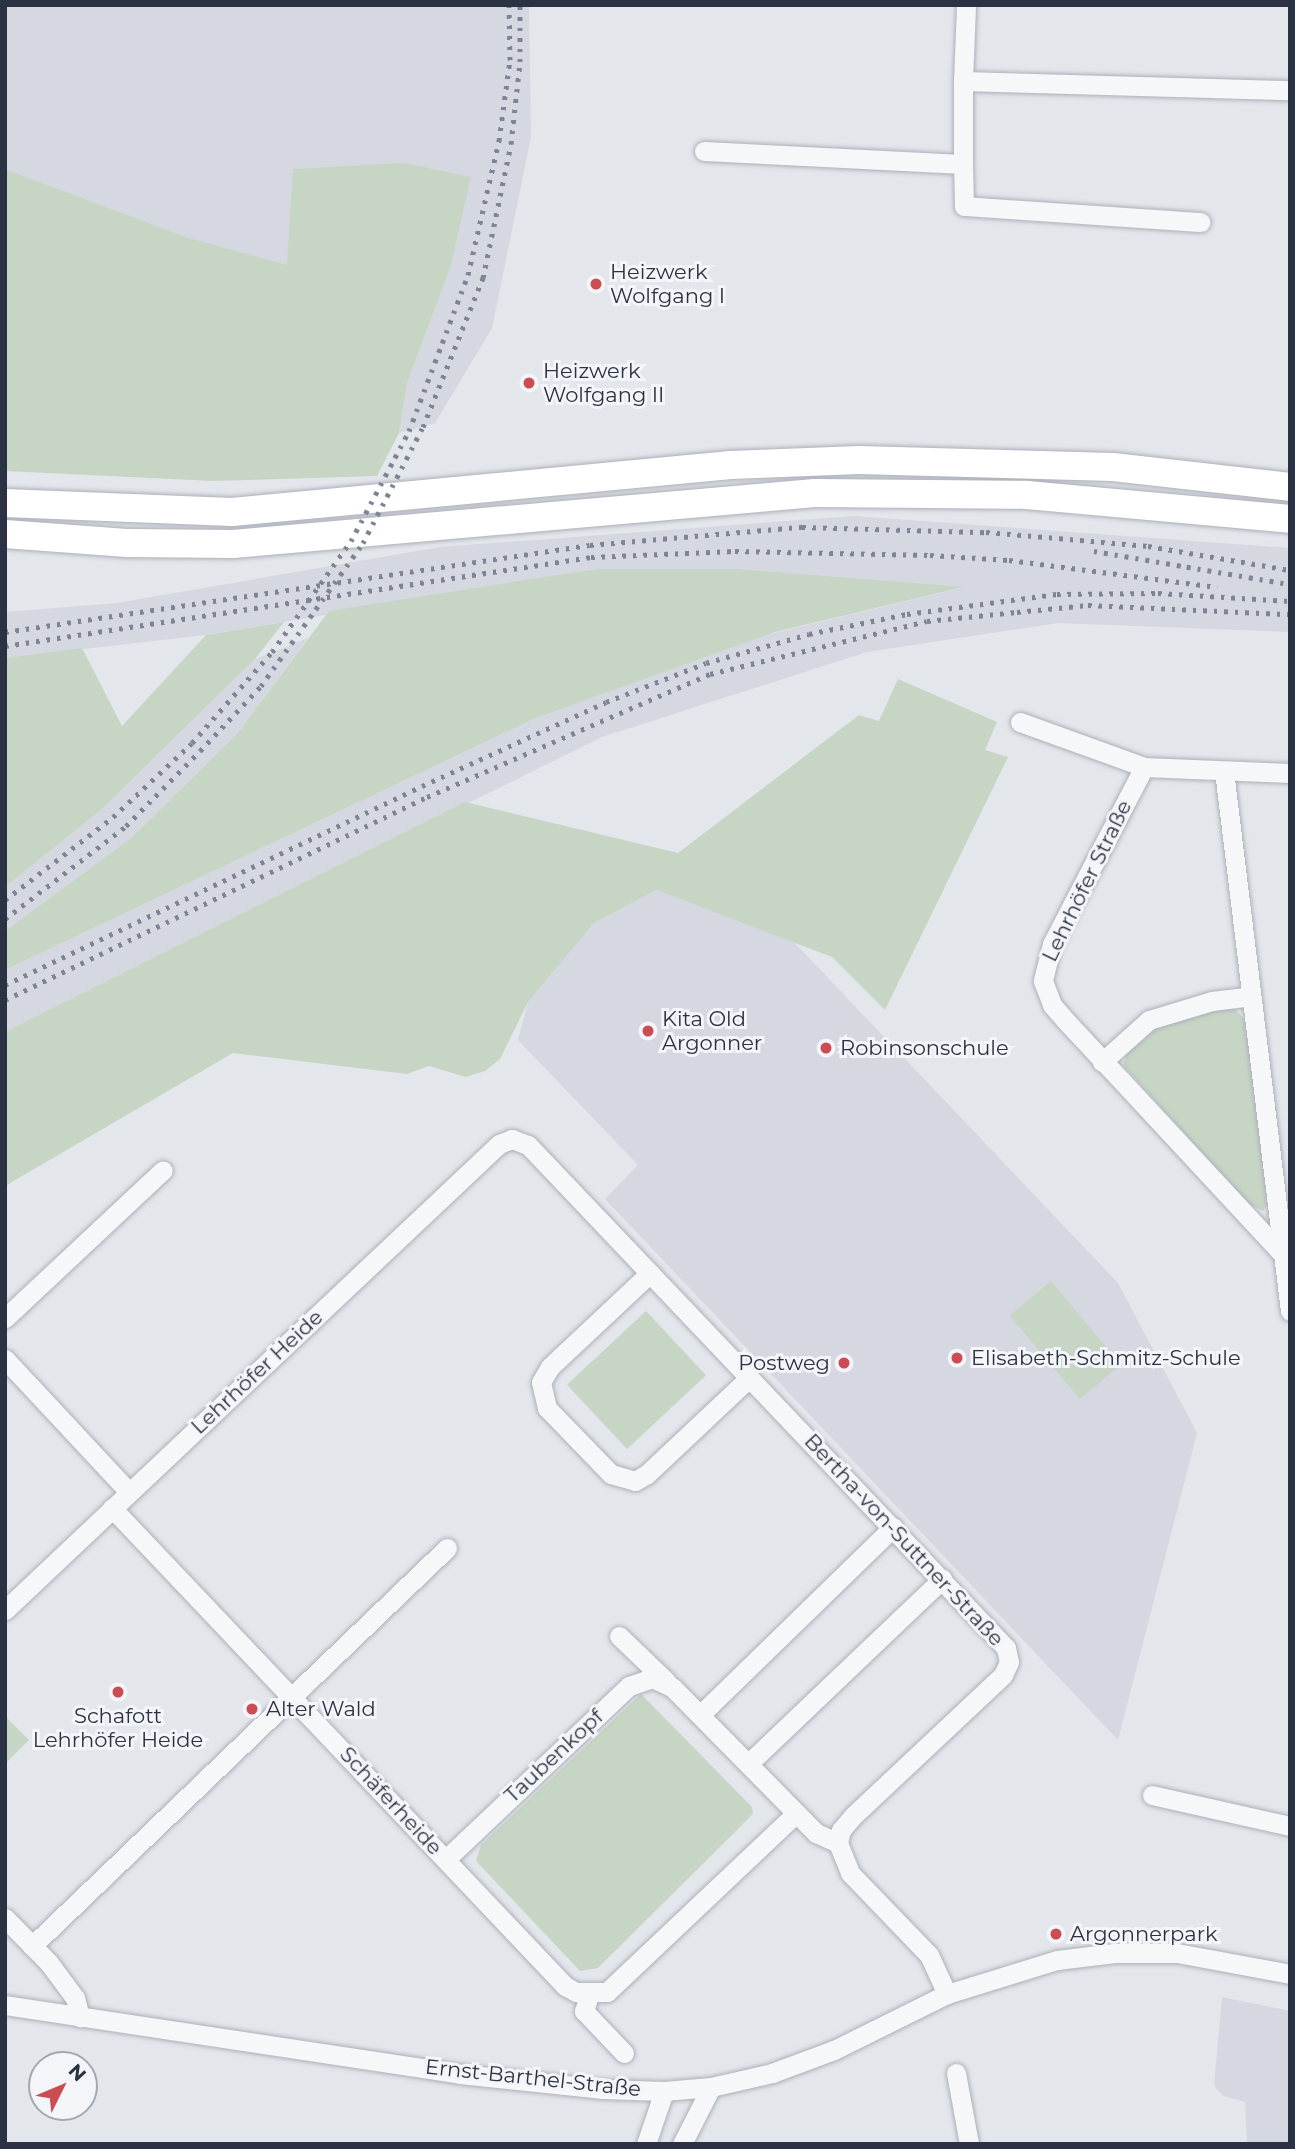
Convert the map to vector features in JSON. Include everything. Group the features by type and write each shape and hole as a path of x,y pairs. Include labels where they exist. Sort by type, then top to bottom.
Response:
{"highway":[{"path":"5,503 232,512 731,465 859,460 1113,467 1290,487"},
{"path":"5,534 127,543 233,544 699,500 829,493 1027,495 1290,519"}],"street":[{"path":"966,5 963,81 964,206 1200,222"},
{"path":"963,81 1290,90"},
{"path":"705,151 963,164"},
{"path":"1020,722 1144,767 1290,773"},
{"name":"Lehrhöfer Straße","path":"1144,767 1052,944 1044,968 1052,1005 1102,1062 1282,1252"},
{"path":"1224,771 1290,1311"},
{"path":"1102,1062 1149,1020 1212,1001 1250,996"},
{"name":"Bertha-von-Suttner-Straße","path":"512,1139 528,1144 1006,1648 1009,1662 1003,1675 852,1817 841,1830 838,1843"},
{"name":"Lehrhöfer Heide","path":"5,1610 474,1166 512,1139"},
{"path":"5,1318 163,1170"},
{"path":"650,1273 550,1367 541,1382 547,1408 611,1474 635,1481 647,1474 750,1377"},
{"path":"5,1359 130,1492"},
{"name":"Schäferheide","path":"112,1508 565,1986 589,1995"},
{"path":"701,1714 893,1527"},
{"path":"32,1946 447,1548"},
{"path":"749,1763 942,1580"},
{"path":"619,1636 701,1714 817,1833 838,1843 850,1873 929,1955 947,1994"},
{"name":"Taubenkopf","path":"446,1859 629,1686 652,1678 673,1688"},
{"path":"1152,1795 1290,1826"},
{"path":"624,2053 584,2011 589,1995 607,1992 796,1813"},
{"path":"5,1918 75,1998 80,2017"},
{"name":"Ernst-Barthel-Straße","path":"5,2005 300,2046 460,2074 603,2089 664,2091 711,2087 772,2073 834,2050 947,1994 1049,1962 1115,1953 1177,1953 1289,1972"},
{"path":"956,2073 969,2144"},
{"path":"682,2144 711,2087"},
{"path":"646,2144 664,2091"}],"shaded area":[{"path":"5,5 529,5 531,137 492,328 435,423 399,433 407,383 451,266 470,181 5,445"},
{"path":"853,516 1290,548 1290,632 1058,623 867,652 602,737 5,1032 5,970 536,718 766,635 961,588 596,569 206,635 5,658 5,612 117,603 440,547"},
{"path":"308,638 236,735 131,838 5,931 5,887 101,810 255,659"},
{"name":"Elisabeth-Schmitz-Schule","path":"657,890 791,939 1118,1283 1197,1433 1118,1740 605,1199 638,1165 518,1040 528,1002 594,923"},
{"path":"1222,1997 1290,2011 1290,2144 1247,2144 1245,2102 1223,2096 1214,2085"}],"green space":[{"path":"404,163 471,177 451,266 407,383 399,433 377,476 213,481 5,471 5,169 189,238 287,265 293,169"},
{"path":"596,569 737,569 964,587 775,632 536,718 5,970 5,931 131,838 236,735 329,611"},
{"path":"284,622 255,659 101,810 5,887 5,658 82,648 122,726 206,635"},
{"path":"898,679 997,722 985,750 1008,757 885,1010 832,957 657,890 594,923 528,1002 500,1059 485,1071 466,1077 429,1066 407,1074 233,1053 5,1186 5,1032 465,802 678,853 859,715 879,721"},
{"path":"1233,1007 1246,1021 1269,1202 1263,1211 1248,1204 1123,1065 1126,1055 1159,1026 1183,1016"},
{"path":"1051,1281 1121,1364 1080,1399 1010,1316"},
{"path":"646,1311 706,1375 627,1449 567,1385"},
{"path":"641,1694 752,1807 753,1814 598,1968 580,1971 476,1861 481,1845"},
{"path":"5,1716 29,1740 5,1764"}],"railway":[{"path":"5,900 113,817 192,743 272,652 351,541 409,431 468,275 499,141 510,60 509,5"},
{"path":"5,919 126,826 200,751 261,686 363,543 423,427 483,278 511,144 520,62 520,5"},
{"path":"5,632 590,545 802,527 986,532 1148,546 1290,570"},
{"path":"5,646 591,557 735,551 930,555 1009,560 1217,587"},
{"path":"1094,551 1290,584"},
{"path":"5,985 422,786 606,702 706,663 809,634 907,614 1057,594 1158,593 1290,601"},
{"path":"5,1000 427,797 710,674 927,621 1088,605 1290,614"}],"place":[{"name":"Heizwerk Wolfgang I","path":"596,284"},
{"name":"Heizwerk Wolfgang II","path":"529,383"},
{"name":"Kita Old Argonner","path":"648,1031"},
{"name":"Robinsonschule","path":"826,1048"},
{"name":"Elisabeth-Schmitz-Schule","path":"957,1358"},
{"name":"Postweg","path":"844,1363"},
{"name":"Schafott Lehrhöfer Heide","path":"118,1692"},
{"name":"Alter Wald","path":"252,1709"},
{"name":"Argonnerpark","path":"1056,1934"}]}
